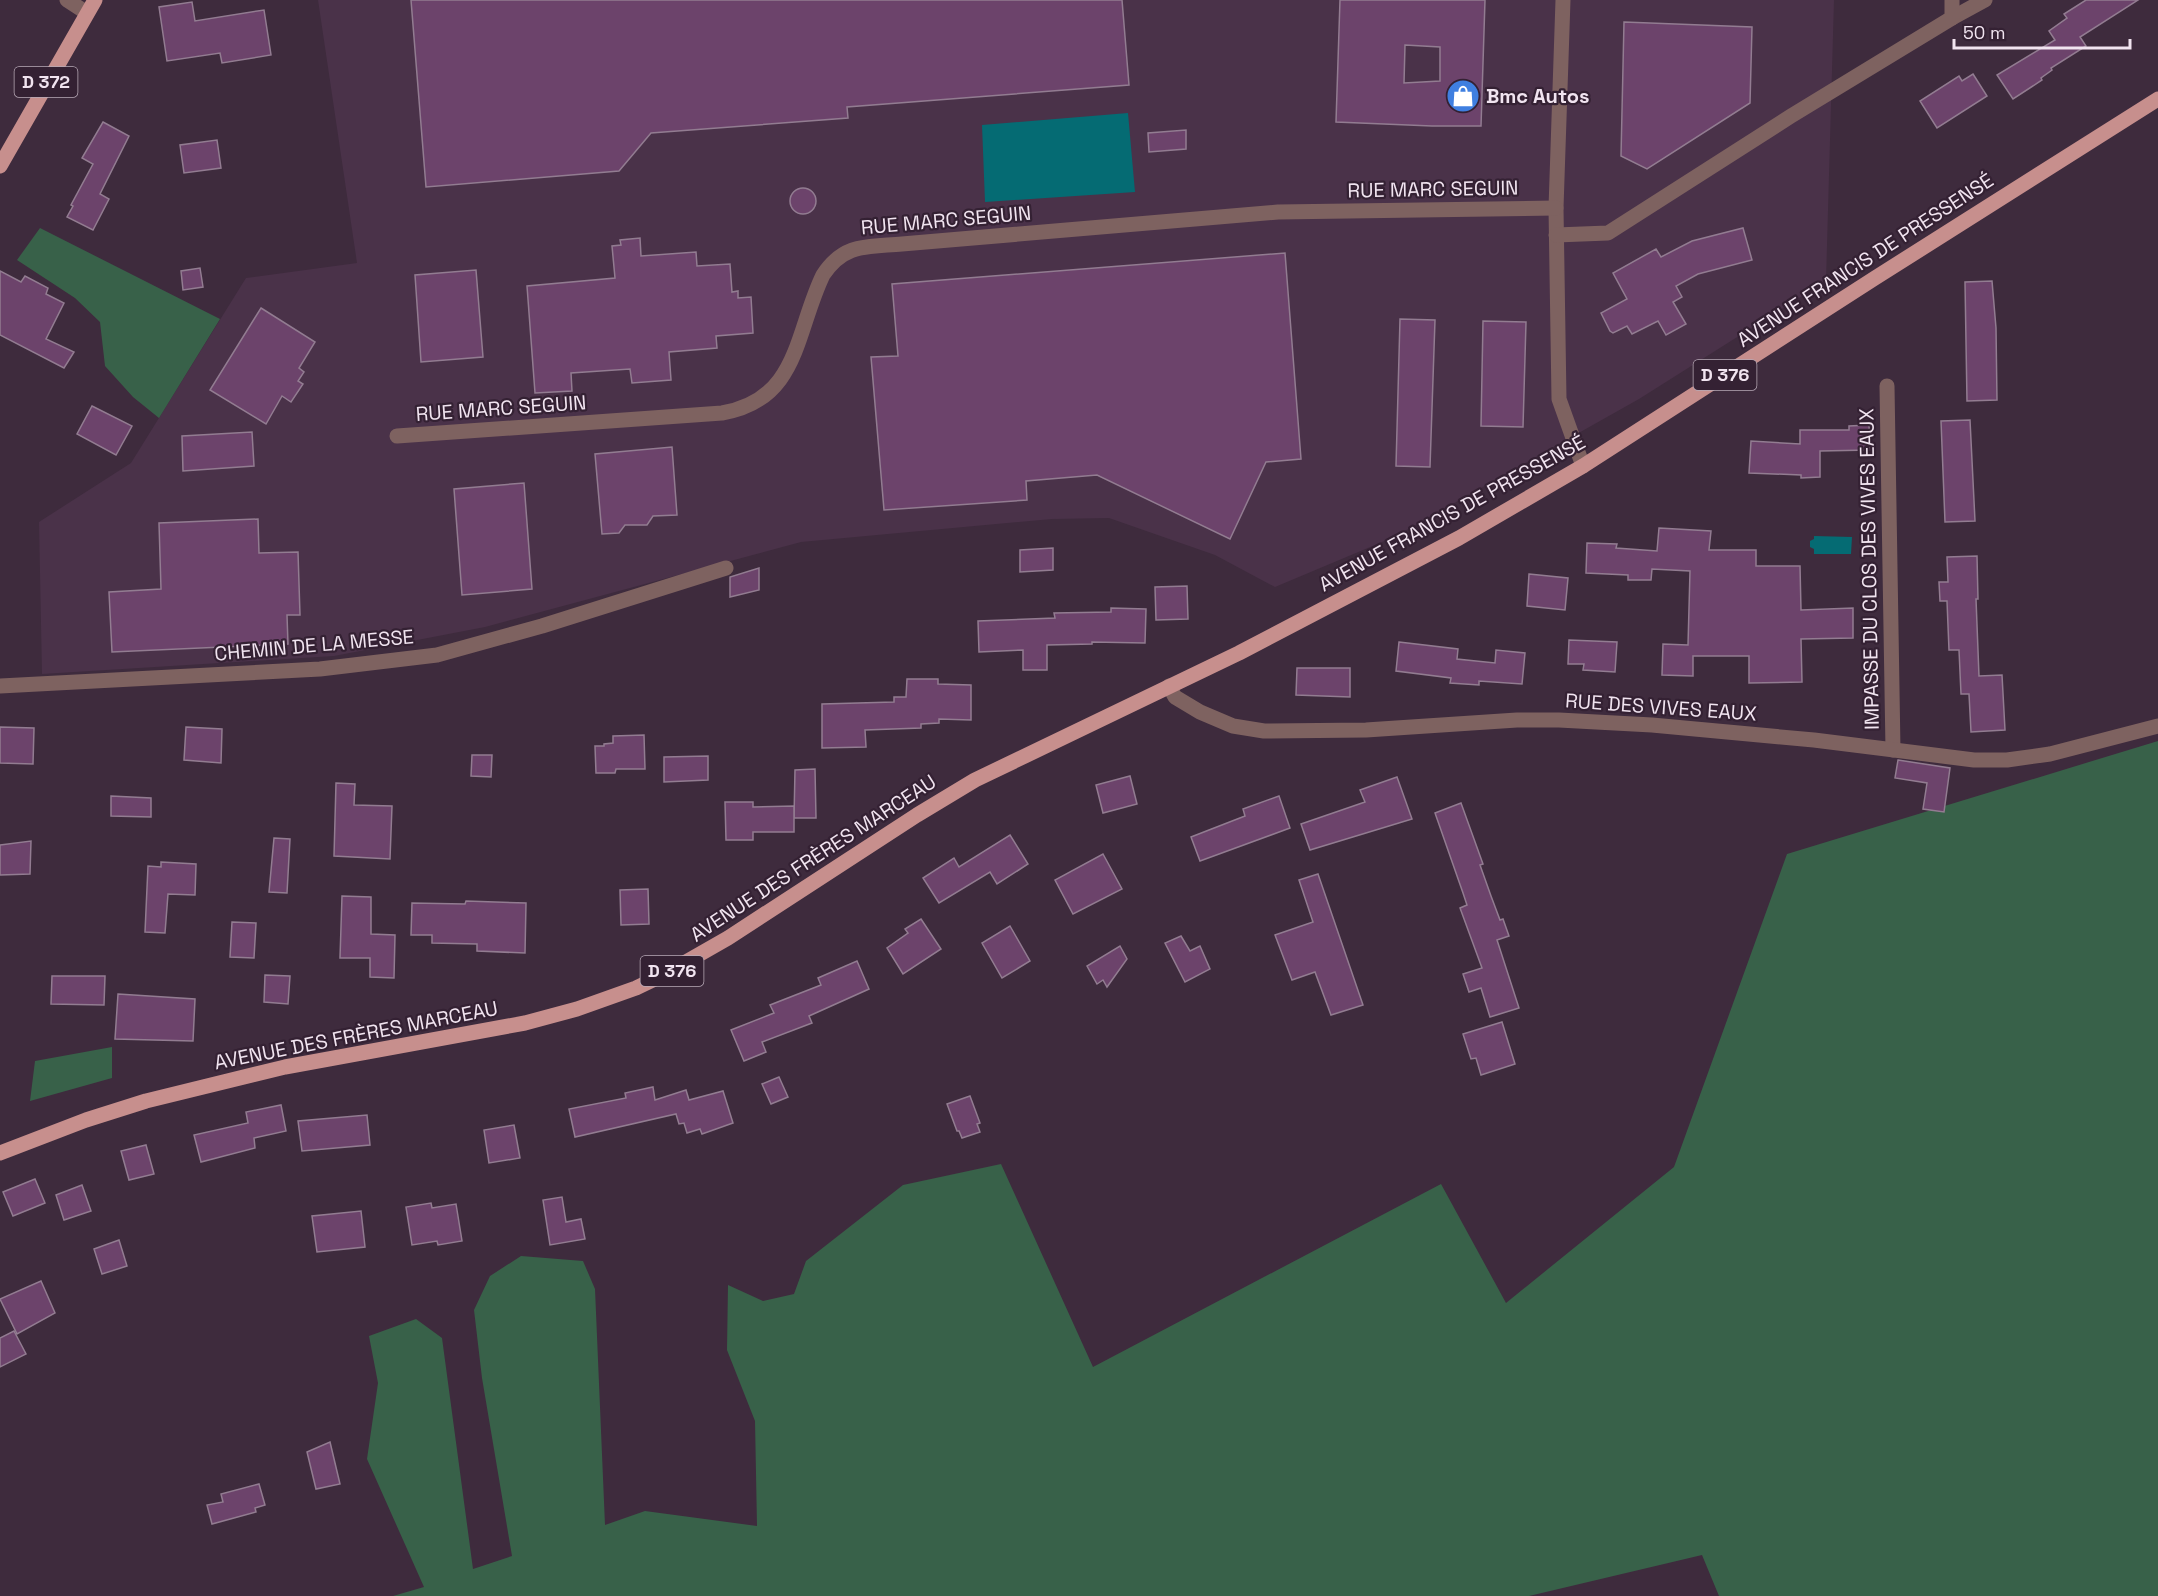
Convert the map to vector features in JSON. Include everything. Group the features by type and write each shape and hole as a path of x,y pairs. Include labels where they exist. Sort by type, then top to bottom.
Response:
{"main road":[{"name":"D 372","path":"0,166 91,7"},
{"name":"AVENUE FRANCIS DE PRESSENSÉ","path":"1280,631 1459,538 1583,466 2158,99"},
{"name":"AVENUE DES FRÈRES MARCEAU","path":"0,1153 75,1124 146,1101 295,1065 525,1023 577,1009 636,988 693,960 975,780 1280,631"}],"street":[{"path":"67,0 91,7"},
{"path":"1563,0 1556,208 1559,399 1583,466"},
{"path":"1952,0 1952,18"},
{"path":"1556,235 1608,233 1801,110 1984,0"},
{"name":"RUE MARC SEGUIN","path":"397,436 722,413 746,408 763,398 784,377 823,275 832,261 848,250 1274,212 1556,208"},
{"name":"IMPASSE DU CLOS DES VIVES EAUX","path":"1887,386 1893,750"},
{"name":"CHEMIN DE LA MESSE","path":"0,686 320,669 437,655 542,626 726,568"},
{"name":"RUE DES VIVES EAUX","path":"1169,686 1175,697 1200,712 1233,726 1264,731 1366,730 1517,720 1559,720 1652,725 1814,740 1962,759 2007,760 2050,754 2158,726"}],"shaded area":[{"path":"318,0 1834,0 1826,281 1639,399 1394,537 1275,587 1215,555 1109,518 1052,519 801,542 485,627 334,656 42,674 39,522 131,463 246,278 357,263"}],"green space":[{"path":"40,228 220,319 159,418 133,397 105,366 100,322 75,298 17,260"},
{"path":"2158,741 2158,1596 1719,1596 1702,1555 1529,1596 393,1596 424,1587 367,1459 378,1383 369,1336 416,1319 442,1338 473,1569 512,1556 482,1378 474,1310 490,1276 521,1256 583,1261 595,1289 605,1525 645,1511 757,1526 755,1421 727,1350 728,1285 763,1301 794,1294 806,1261 903,1185 1001,1164 1093,1367 1441,1184 1506,1303 1674,1167 1787,854"},
{"path":"112,1047 112,1078 30,1101 35,1061"}],"water":[{"path":"1128,113 1135,192 985,202 982,125"},
{"path":"1814,536 1852,537 1851,554 1814,554 1810,541 1814,539"}],"building":[{"path":"411,0 1122,0 1129,85 847,107 848,118 651,133 619,171 426,187"},
{"path":"1340,0 1485,0 1481,126 1336,122","holes":["1405,45 1440,47 1440,81 1404,83"]},
{"path":"2086,0 2138,0 2080,37 2086,46 2051,68 2052,70 2041,78 2042,80 2013,99 1997,75 2055,40 2049,31 2067,18 2064,14"},
{"path":"192,2 195,21 264,10 271,55 222,63 220,53 167,61 159,7"},
{"path":"1624,22 1752,27 1750,103 1647,169 1621,156"},
{"path":"1973,74 1987,96 1937,128 1920,101 1959,76 1962,81"},
{"path":"103,122 129,136 100,194 109,199 93,230 67,217 93,164 82,158"},
{"path":"1186,130 1186,149 1149,152 1148,133"},
{"path":"217,140 221,168 184,173 180,145"},
{"path":"803,188 812,192 816,201 812,210 803,214 794,210 790,201 794,192"},
{"path":"1743,228 1752,260 1698,274 1676,286 1682,297 1673,302 1686,324 1666,335 1658,321 1632,334 1627,326 1613,333 1610,331 1601,313 1627,299 1613,273 1656,249 1661,257 1692,241"},
{"path":"640,238 641,256 696,252 697,266 730,264 732,292 738,291 738,298 751,297 753,333 716,336 717,348 669,352 671,380 632,383 630,369 571,373 572,391 535,393 527,286 615,278 612,246 621,245 620,240"},
{"path":"1285,253 1301,459 1266,462 1230,539 1097,475 1026,481 1027,500 884,510 871,357 898,356 892,284"},
{"path":"200,268 203,287 183,290 181,271"},
{"path":"476,270 483,357 421,362 415,275"},
{"path":"0,271 21,282 25,276 48,288 46,294 64,303 46,339 74,352 64,368 0,335"},
{"path":"1992,281 1996,328 1997,400 1967,401 1965,282"},
{"path":"261,308 315,342 299,368 304,372 298,381 303,384 291,402 282,396 266,424 210,390"},
{"path":"1400,319 1435,320 1430,467 1396,466"},
{"path":"1483,321 1526,322 1523,427 1481,426"},
{"path":"92,406 132,426 116,455 77,434"},
{"path":"1970,420 1975,521 1945,522 1941,421"},
{"path":"1869,425 1870,450 1820,451 1820,477 1801,478 1801,475 1749,473 1751,441 1800,444 1800,430 1849,430 1849,426"},
{"path":"252,432 254,466 183,471 182,436"},
{"path":"672,447 677,515 653,516 647,525 625,525 619,533 602,534 595,454"},
{"path":"524,483 532,589 462,595 454,489"},
{"path":"258,519 259,553 298,552 300,615 287,615 288,644 112,652 109,592 161,589 159,523"},
{"path":"1659,528 1711,531 1709,550 1756,550 1756,566 1800,566 1801,610 1853,608 1853,638 1801,639 1802,682 1749,683 1749,656 1693,656 1693,676 1662,675 1663,644 1688,645 1690,571 1652,569 1651,580 1628,580 1628,575 1586,573 1587,543 1617,544 1616,548 1657,551"},
{"path":"1053,548 1053,570 1020,572 1020,550"},
{"path":"1977,556 1979,676 2002,675 2005,730 1971,732 1969,694 1961,694 1959,650 1949,650 1947,601 1940,601 1939,582 1948,582 1947,557"},
{"path":"759,568 759,590 730,597 730,577"},
{"path":"1529,574 1568,578 1565,610 1527,606"},
{"path":"1187,586 1188,619 1156,620 1155,587"},
{"path":"1111,608 1146,609 1145,643 1092,642 1092,644 1047,645 1047,670 1023,670 1023,650 979,652 978,621 1055,618 1054,613 1111,612"},
{"path":"1569,640 1617,642 1615,672 1583,670 1584,664 1568,664"},
{"path":"1399,642 1458,649 1457,659 1495,663 1496,650 1525,653 1522,684 1479,681 1479,685 1450,683 1451,678 1396,671"},
{"path":"1297,668 1350,668 1350,697 1296,695"},
{"path":"907,679 938,679 938,684 971,685 971,720 939,719 939,723 921,724 921,728 865,730 866,747 822,748 822,704 894,702 894,697 906,697"},
{"path":"0,727 34,728 33,764 0,763"},
{"path":"186,727 222,729 221,763 184,760"},
{"path":"644,735 645,769 616,769 615,773 596,773 595,746 613,743 613,736"},
{"path":"472,755 492,755 491,777 471,776"},
{"path":"708,756 708,780 664,782 664,757"},
{"path":"1898,760 1950,768 1944,812 1923,809 1927,783 1895,778"},
{"path":"815,769 816,818 794,818 795,770"},
{"path":"1130,776 1137,804 1103,813 1096,785"},
{"path":"1397,777 1412,819 1310,850 1301,824 1365,802 1360,790"},
{"path":"336,783 355,784 354,805 392,806 390,859 334,856"},
{"path":"111,796 151,798 151,817 111,816"},
{"path":"1279,796 1290,828 1200,861 1191,837 1245,816 1243,809"},
{"path":"725,802 753,802 753,807 794,806 794,832 753,832 753,840 726,840"},
{"path":"1461,803 1483,864 1480,865 1491,896 1509,936 1497,940 1519,1008 1490,1017 1481,988 1469,992 1463,974 1482,968 1460,908 1467,905 1435,813"},
{"path":"1010,835 1028,864 997,884 990,872 939,903 923,878 954,858 959,867"},
{"path":"274,838 290,839 287,893 269,892"},
{"path":"31,841 30,874 0,875 0,845"},
{"path":"1103,854 1122,889 1073,914 1055,880"},
{"path":"161,862 196,864 195,895 168,894 165,933 145,932 148,866 161,867"},
{"path":"1318,874 1363,1005 1331,1015 1315,972 1292,980 1275,935 1313,922 1299,880"},
{"path":"648,889 649,924 621,925 620,890"},
{"path":"342,896 371,897 371,934 395,935 394,978 370,977 370,958 340,958"},
{"path":"466,901 526,903 525,953 477,951 477,944 432,943 432,935 411,935 412,903 465,904"},
{"path":"921,919 941,949 903,974 887,948 908,933 905,929"},
{"path":"232,922 256,923 254,958 230,957"},
{"path":"1010,926 1030,961 1002,978 982,943"},
{"path":"1181,936 1190,951 1200,946 1210,969 1185,982 1165,943"},
{"path":"1120,946 1127,959 1107,987 1103,980 1097,984 1087,966"},
{"path":"857,961 869,989 809,1016 812,1023 762,1042 766,1052 744,1061 731,1030 774,1013 770,1005 821,985 818,978"},
{"path":"265,975 290,976 288,1004 264,1002"},
{"path":"52,976 105,976 104,1005 51,1004"},
{"path":"118,994 195,999 193,1041 115,1039"},
{"path":"1502,1022 1515,1064 1481,1075 1476,1058 1471,1059 1463,1034"},
{"path":"779,1077 788,1097 771,1104 762,1084"},
{"path":"653,1087 655,1100 686,1090 689,1100 723,1091 733,1123 702,1134 700,1129 687,1133 684,1123 679,1124 676,1114 575,1137 569,1109 626,1098 625,1093"},
{"path":"970,1096 980,1123 977,1124 980,1132 962,1138 947,1104"},
{"path":"281,1105 286,1131 254,1138 255,1148 201,1162 194,1135 248,1123 246,1112"},
{"path":"367,1115 370,1145 302,1151 298,1121"},
{"path":"514,1125 520,1158 489,1163 484,1130"},
{"path":"146,1145 154,1174 129,1180 121,1151"},
{"path":"35,1179 45,1203 13,1216 3,1192"},
{"path":"82,1185 91,1211 64,1220 56,1195"},
{"path":"562,1197 566,1222 581,1219 585,1239 550,1245 543,1200"},
{"path":"431,1203 432,1208 456,1204 462,1241 438,1245 437,1241 412,1245 406,1207"},
{"path":"361,1211 365,1247 317,1252 312,1216"},
{"path":"119,1240 127,1266 102,1274 94,1249"},
{"path":"41,1281 55,1313 17,1334 0,1299"},
{"path":"14,1331 26,1354 0,1367 0,1338"},
{"path":"330,1442 340,1484 316,1489 307,1452"},
{"path":"259,1484 265,1505 255,1508 256,1512 212,1524 207,1505 223,1502 221,1494"}],"place":[{"name":"Bmc Autos","path":"1463,96"}]}
